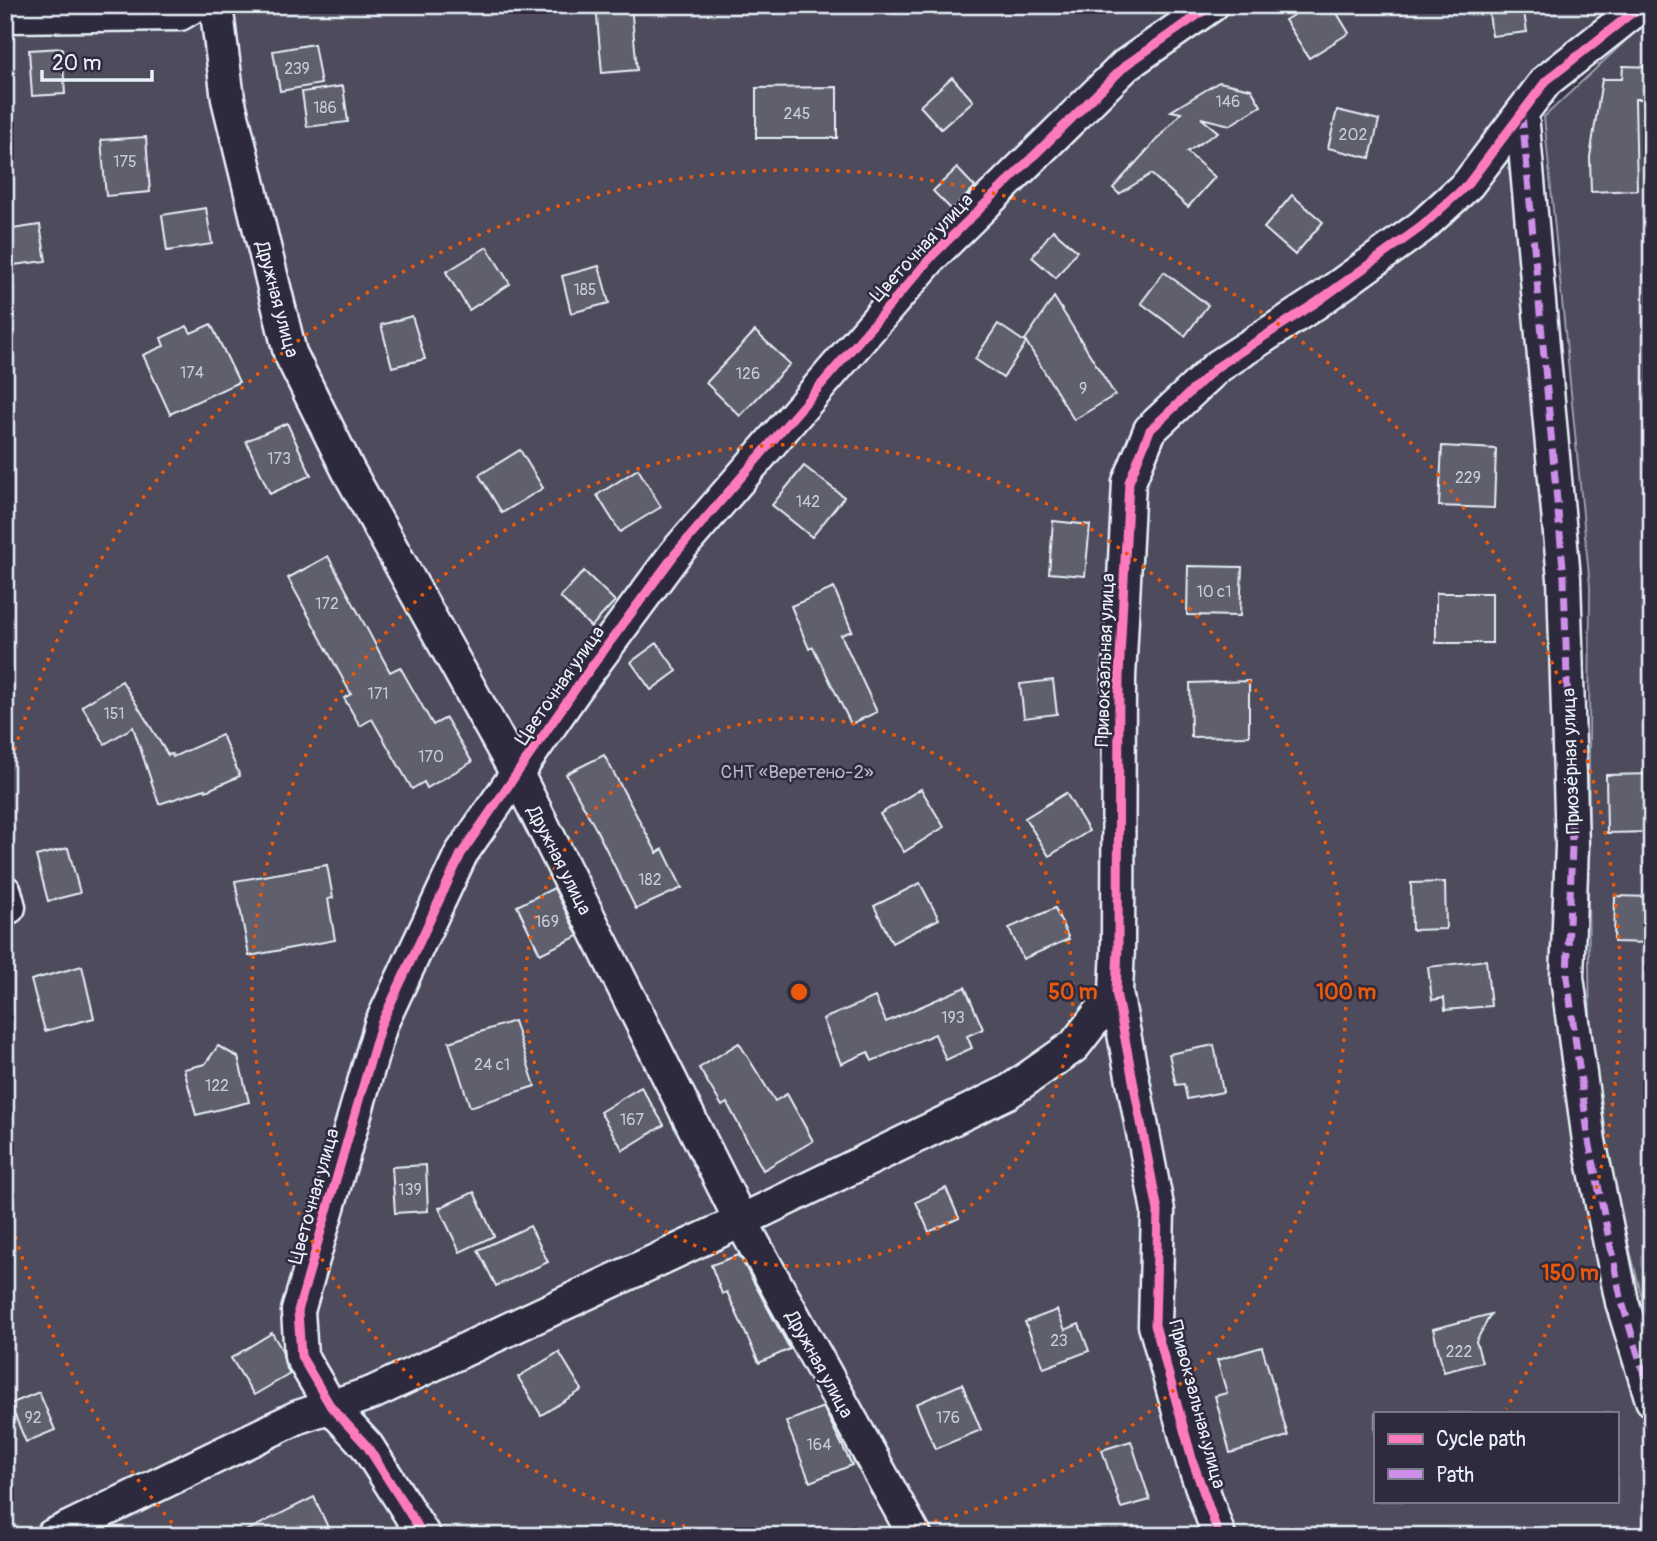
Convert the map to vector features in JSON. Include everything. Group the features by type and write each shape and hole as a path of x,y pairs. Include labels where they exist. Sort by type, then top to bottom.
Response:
{"street":[{"path":"5,16 180,14 195,5"},
{"name":"Дружная улица","path":"216,5 228,99 290,353 348,470 517,774 741,1221 915,1536"},
{"name":"Цветочная улица","path":"424,1536 367,1446 331,1406 301,1356 298,1311 381,1024 461,855 581,681 675,554 933,255 1126,65 1212,5"},
{"name":"Привокзальная улица","path":"1219,1536 1193,1462 1155,1325 1158,1211 1116,992 1119,677 1129,482 1150,430 1217,367 1317,302 1421,228 1468,184 1546,81 1642,5"},
{"name":"Приозёрная улица","path":"1522,114 1564,578 1572,846 1567,977 1591,1154 1622,1302 1652,1400"},
{"path":"52,1536 298,1417 372,1393 741,1221 1007,1092 1074,1045 1116,992"}],"green space":[{"name":"СНТ «Веретено-2»","path":"195,5 1642,5 1522,114 1539,308 1567,977 1652,1400 1652,1536 5,1536 5,16"},
{"path":"1652,16 1652,1337 1591,1098 1588,895 1590,586 1544,117"}],"building":[{"path":"596,5 631,5 637,70 602,73"},
{"path":"1310,5 1332,5 1349,33 1309,58 1285,20"},
{"path":"1488,5 1523,5 1527,32 1492,36"},
{"path":"314,44 321,84 280,91 273,51"},
{"path":"62,48 65,94 32,96 29,50"},
{"path":"1623,66 1652,67 1652,99 1635,99 1637,190 1591,192 1590,157 1602,79 1622,79"},
{"path":"952,77 973,101 941,129 920,106"},
{"path":"1219,82 1251,89 1261,106 1230,125 1201,118 1218,132 1187,152 1215,177 1188,207 1151,174 1119,194 1113,188 1181,113 1171,111"},
{"path":"343,86 348,122 307,127 302,92"},
{"path":"837,87 837,138 756,138 756,88"},
{"path":"1337,110 1379,120 1370,158 1328,148"},
{"path":"146,137 150,192 106,196 101,140"},
{"path":"957,168 975,187 952,210 933,191"},
{"path":"1292,195 1323,222 1295,255 1264,228"},
{"path":"206,208 212,244 167,251 162,215"},
{"path":"40,225 46,261 5,266 5,230"},
{"path":"1053,230 1077,251 1056,278 1032,257"},
{"path":"487,247 510,284 469,310 446,272"},
{"path":"599,266 609,303 571,313 562,276"},
{"path":"1164,272 1208,305 1185,336 1141,303"},
{"path":"1054,297 1115,395 1074,420 1025,340"},
{"path":"412,316 425,359 392,367 381,325"},
{"path":"211,324 239,382 170,414 143,355 164,346 161,338 187,326 191,333"},
{"path":"998,324 1026,343 1003,378 975,359"},
{"path":"755,331 790,364 740,416 706,383"},
{"path":"287,423 311,475 270,494 246,441"},
{"path":"1442,446 1496,449 1494,508 1439,506"},
{"path":"520,450 543,488 502,513 479,475"},
{"path":"804,466 844,497 812,537 772,505"},
{"path":"638,469 661,507 620,532 597,495"},
{"path":"1053,521 1090,525 1085,576 1049,573"},
{"path":"328,556 390,672 400,667 433,725 446,718 472,762 427,788 424,782 412,789 372,719 360,726 344,698 351,694 288,578"},
{"path":"1188,566 1242,567 1240,616 1187,615"},
{"path":"584,571 615,601 591,627 560,597"},
{"path":"834,588 852,631 841,635 877,712 851,724 813,647 809,649 791,606"},
{"path":"1436,593 1492,593 1492,643 1436,643"},
{"path":"657,643 677,671 651,690 631,662"},
{"path":"1053,680 1057,714 1024,718 1020,684"},
{"path":"122,681 168,755 172,754 173,757 222,735 240,776 206,791 205,789 159,804 133,727 105,744 82,706"},
{"path":"1249,681 1249,736 1191,737 1190,683"},
{"path":"604,755 657,853 663,849 682,888 636,909 566,774"},
{"path":"1652,774 1652,832 1607,833 1606,775"},
{"path":"921,789 944,827 904,852 880,814"},
{"path":"1066,793 1089,831 1049,856 1025,818"},
{"path":"68,848 80,893 48,901 36,856"},
{"path":"327,865 333,898 328,899 335,940 249,956 235,881"},
{"path":"1445,882 1446,929 1412,930 1411,883"},
{"path":"920,883 939,919 892,943 874,906"},
{"path":"554,888 578,936 540,954 517,906"},
{"path":"1615,896 1652,897 1652,943 1614,942"},
{"path":"1055,908 1069,939 1023,959 1009,928"},
{"path":"1486,960 1491,1006 1445,1010 1444,998 1432,1000 1428,967"},
{"path":"82,966 94,1018 45,1031 31,980"},
{"path":"965,987 983,1029 967,1036 972,1048 946,1060 935,1034 872,1061 868,1052 841,1064 823,1019 875,997 886,1022"},
{"path":"514,1021 535,1086 470,1107 449,1042"},
{"path":"739,1043 775,1101 787,1094 813,1141 763,1170 727,1103 722,1106 699,1068"},
{"path":"1214,1045 1223,1092 1187,1099 1184,1084 1176,1085 1169,1054"},
{"path":"218,1046 238,1057 249,1102 196,1115 184,1069 205,1064"},
{"path":"641,1087 664,1125 623,1150 600,1112"},
{"path":"426,1165 428,1211 395,1213 392,1167"},
{"path":"946,1188 959,1218 929,1232 916,1202"},
{"path":"474,1192 494,1236 460,1252 439,1208"},
{"path":"530,1226 548,1262 496,1286 478,1250"},
{"path":"739,1255 790,1349 759,1363 727,1292 722,1294 711,1265"},
{"path":"1057,1310 1065,1330 1079,1324 1089,1351 1044,1368 1025,1322"},
{"path":"1491,1314 1476,1341 1482,1362 1444,1372 1433,1329"},
{"path":"272,1333 282,1350 290,1374 254,1395 231,1358"},
{"path":"1262,1347 1288,1436 1230,1453 1215,1396 1227,1393 1217,1360"},
{"path":"559,1352 582,1390 541,1415 518,1377"},
{"path":"962,1384 981,1430 935,1449 916,1404"},
{"path":"39,1392 55,1430 26,1442 10,1404"},
{"path":"823,1407 852,1465 810,1482 786,1422"},
{"path":"1131,1441 1150,1500 1121,1508 1102,1450"},
{"path":"314,1497 332,1536 236,1536"}],"marked path":[{"path":"1522,114 1564,578 1572,846 1567,977 1589,1141 1622,1302 1652,1400"}],"cycle path":[{"path":"424,1536 367,1446 331,1407 301,1356 298,1311 381,1024 461,854 581,681 675,554 933,255 1126,65 1212,5"},
{"path":"1219,1536 1193,1462 1155,1325 1158,1211 1116,992 1119,677 1129,482 1150,430 1217,367 1317,302 1421,227 1468,184 1546,81 1642,5"}]}
